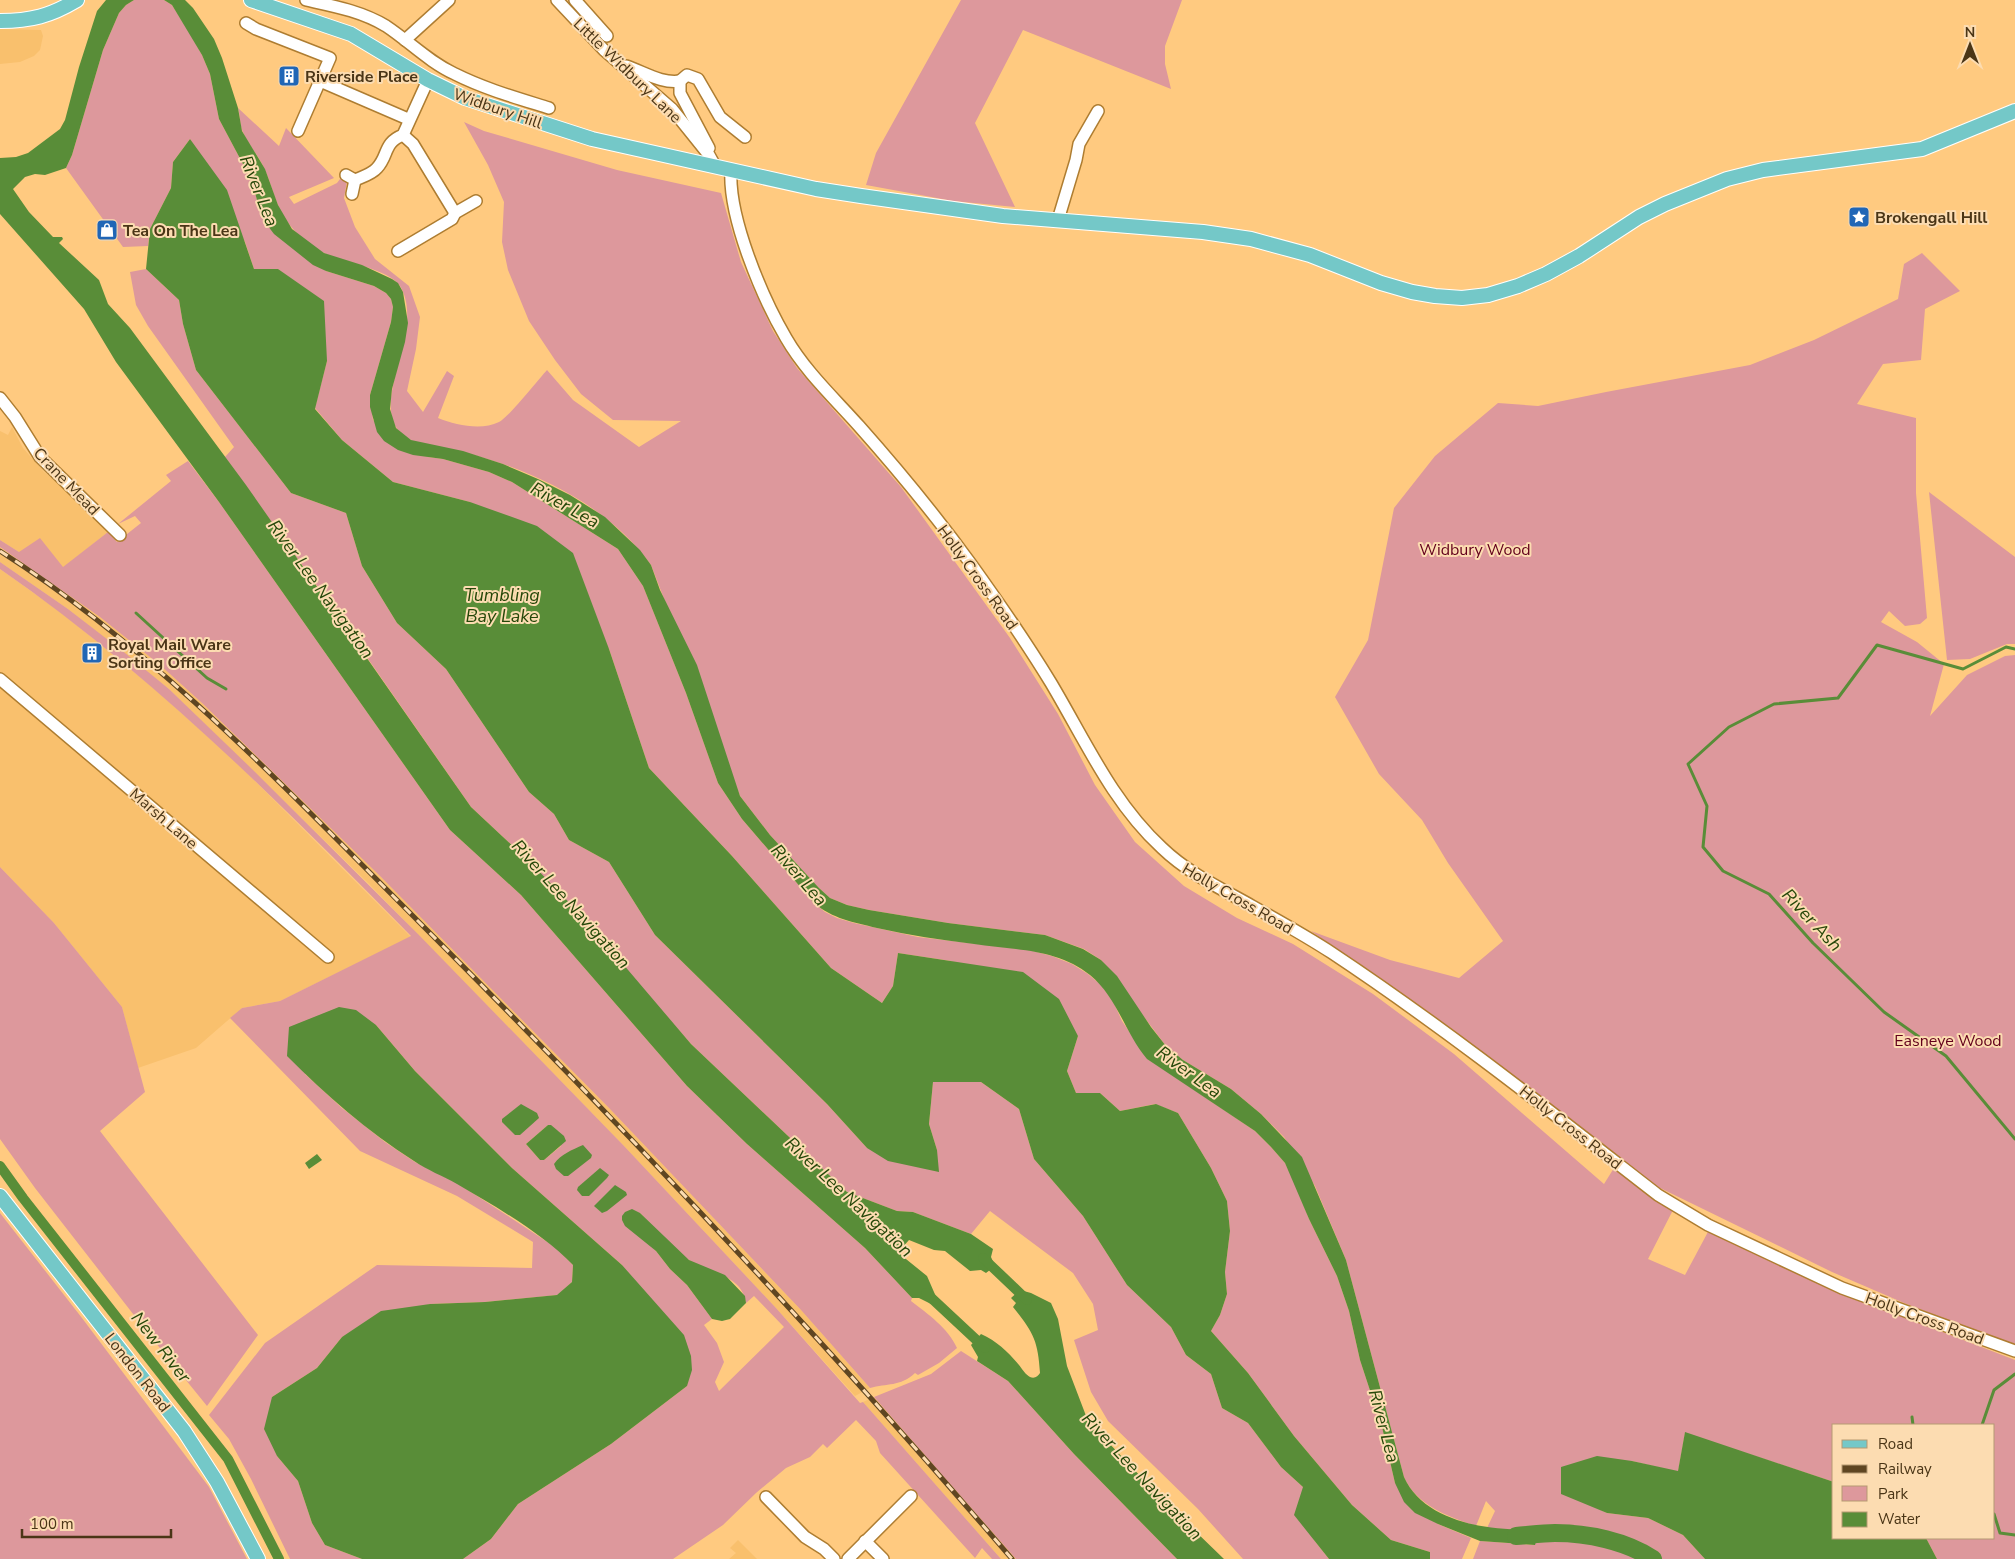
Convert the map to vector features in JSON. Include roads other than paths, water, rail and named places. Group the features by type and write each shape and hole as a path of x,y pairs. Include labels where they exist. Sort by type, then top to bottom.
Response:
{"main road":[{"path":"0,21 41,17 62,9 77,0"},
{"name":"Widbury Hill","path":"251,0 352,34 428,80 465,98 493,109 592,139 712,160 731,170 816,189 861,196 960,210 1243,237 1310,255 1382,283 1412,292 1462,298 1479,296 1518,286 1546,274 1579,256 1639,217 1692,192 1727,179 1763,170 1922,149 2015,111"},
{"name":"London Road","path":"0,1196 184,1431 217,1482 258,1559"}],"street":[{"path":"306,0 355,11 384,25 426,57 454,74 490,90 549,108"},
{"path":"355,11 359,0"},
{"path":"405,40 449,0"},
{"name":"Little Widbury Lane","path":"556,0 604,50 672,109 712,160"},
{"path":"575,0 607,36"},
{"path":"324,24 330,6"},
{"path":"246,23 252,28 330,58 298,131"},
{"path":"620,64 662,80 680,81 687,75 698,79 720,117 745,138"},
{"path":"352,194 351,177 376,169 389,144 394,139 403,135 408,119 428,80"},
{"path":"320,81 408,119"},
{"path":"680,81 680,92 708,145 712,160"},
{"path":"1058,220 1079,144 1098,111"},
{"path":"403,135 413,144 455,213"},
{"name":"Holly Cross Road","path":"731,170 730,181 734,208 744,240 770,307 786,340 808,370 906,481 971,564 1051,683 1108,783 1132,816 1154,841 1187,870 1289,927 1370,980 1505,1075 1663,1198 1708,1225 1842,1288 2015,1351"},
{"path":"398,251 476,201"},
{"name":"Crane Mead","path":"0,398 15,417 40,456 120,535"},
{"name":"Marsh Lane","path":"0,679 328,957"},
{"path":"848,1559 911,1496"},
{"path":"766,1497 805,1537 824,1549 834,1559"},
{"path":"865,1541 883,1559"}],"water":[{"path":"106,0 134,0 119,13 103,50 72,155 66,168 45,175 35,174 25,177 13,189 29,212 53,237 62,237 63,239 59,243 99,280 108,304 130,328 246,485 471,807 533,865 583,917 691,1044 847,1192 897,1211 913,1212 971,1234 993,1249 991,1257 995,1266 986,1273 981,1270 970,1271 945,1251 934,1250 909,1240 900,1250 901,1255 927,1276 937,1299 931,1304 919,1298 912,1298 865,1248 747,1144 687,1086 521,895 450,830 219,502 116,362 84,309 0,214 0,158 16,157 28,153 60,129 65,120 97,11"},
{"path":"164,0 185,0 193,8 214,39 238,108 242,131 265,169 278,205 292,229 324,253 362,265 392,279 398,283 403,292 408,323 405,342 392,389 390,409 396,428 411,440 463,451 503,464 570,495 605,517 640,550 651,565 660,590 697,665 740,796 770,835 830,898 847,905 869,910 948,923 1045,935 1083,949 1101,960 1117,976 1166,1046 1183,1060 1231,1089 1261,1114 1302,1157 1346,1260 1404,1477 1414,1493 1444,1515 1463,1522 1503,1529 1540,1529 1535,1545 1480,1541 1415,1513 1404,1502 1395,1483 1382,1427 1360,1360 1349,1311 1337,1276 1309,1219 1285,1163 1255,1131 1147,1059 1139,1049 1107,994 1090,975 1077,966 1049,955 1034,952 937,939 877,928 852,922 828,913 814,903 742,819 718,783 686,693 643,586 618,549 512,482 489,472 443,459 413,455 398,450 384,441 377,432 370,407 370,395 391,322 393,307 391,299 386,293 374,286 313,265 274,234 265,222 252,181 219,119 210,74 202,55 172,5"},
{"name":"Tumbling Bay Lake","path":"190,139 227,190 254,269 278,269 324,301 327,361 315,409 342,440 393,482 470,502 537,526 573,553 609,649 649,768 732,856 831,968 882,1003 893,986 898,953 1023,972 1059,999 1078,1036 1067,1071 1076,1093 1100,1093 1120,1111 1156,1104 1178,1113 1211,1168 1227,1201 1230,1231 1225,1272 1227,1294 1220,1315 1211,1331 1248,1373 1294,1436 1352,1505 1391,1540 1430,1552 1430,1559 1329,1559 1294,1515 1303,1487 1281,1467 1248,1423 1222,1408 1211,1374 1186,1355 1171,1327 1127,1285 1083,1216 1034,1159 1019,1109 981,1082 933,1082 929,1124 937,1150 939,1172 888,1161 867,1148 827,1104 655,935 609,862 569,840 554,814 529,792 446,669 397,623 362,566 346,513 291,493 196,370 183,324 179,300 146,269 150,229 171,188 173,162"},
{"path":"339,1007 356,1010 376,1025 415,1071 512,1168 622,1265 684,1335 691,1356 692,1370 687,1386 611,1444 518,1504 491,1539 463,1559 362,1559 325,1545 312,1523 298,1481 277,1456 264,1429 272,1397 317,1368 342,1337 381,1311 430,1304 485,1302 557,1295 572,1282 573,1265 548,1242 518,1221 457,1184 419,1164 363,1125 287,1056 289,1027"},
{"path":"521,1104 537,1113 539,1118 520,1135 515,1135 502,1122 502,1119"},
{"path":"548,1125 551,1125 564,1136 566,1141 544,1160 540,1160 526,1144"},
{"path":"583,1145 592,1155 591,1158 568,1176 564,1176 556,1169 554,1164 563,1155"},
{"path":"317,1154 322,1160 309,1169 305,1163"},
{"path":"600,1168 609,1175 589,1196 582,1196 577,1190 578,1187"},
{"path":"615,1185 626,1192 627,1195 602,1213 594,1206"},
{"path":"632,1209 640,1213 689,1260 725,1275 745,1296 746,1303 730,1319 722,1321 712,1319 687,1285 670,1269 656,1251 625,1226 622,1216 625,1212"},
{"path":"1020,1290 1051,1303 1058,1319 1067,1366 1088,1421 1163,1500 1224,1559 1177,1559 1074,1454 1008,1381 977,1361 978,1357 971,1345 981,1334 1002,1347 1024,1372 1032,1378 1040,1373 1036,1344 1030,1330 1013,1307 1016,1303 1011,1298"},
{"path":"939,1301 966,1327 963,1331 935,1304"},
{"path":"1685,1432 1832,1481 1832,1539 1927,1539 1937,1559 1705,1559 1683,1535 1648,1518 1607,1513 1561,1494 1561,1467 1597,1456 1678,1471"}],"waterway":[{"path":"136,613 207,678 226,689"},
{"name":"River Ash","path":"2015,649 2006,647 1963,669 1877,645 1838,698 1774,704 1729,727 1688,764 1707,806 1703,847 1723,871 1769,894 1813,943 1884,1012 1946,1056 2015,1139"},
{"name":"New River","path":"0,1166 23,1198 228,1459 279,1559"},
{"path":"983,1258 1027,1300"},
{"name":"River Lee Navigation","path":"926,1293 985,1348"},
{"name":"River Ash","path":"1982,1424 1994,1390 2015,1374"},
{"path":"1912,1417 1913,1424"},
{"name":"River Ash","path":"1995,1517 2000,1533 2015,1535"},
{"name":"River Lea","path":"1516,1536 1555,1533 1593,1536 1631,1547 1653,1559"}],"railway":[{"path":"0,551 114,633 167,678 270,773 496,999 722,1235 868,1395 1012,1559"}],"place":[{"name":"Riverside Place","path":"289,76"},
{"name":"Brokengall Hill","path":"1859,217"},
{"name":"Tea On The Lea","path":"107,230"},
{"name":"Royal Mail Ware Sorting Office","path":"92,653"}],"park label":[{"name":"Widbury Wood","path":"1475,549"},
{"name":"Easneye Wood","path":"1948,1040"}]}
